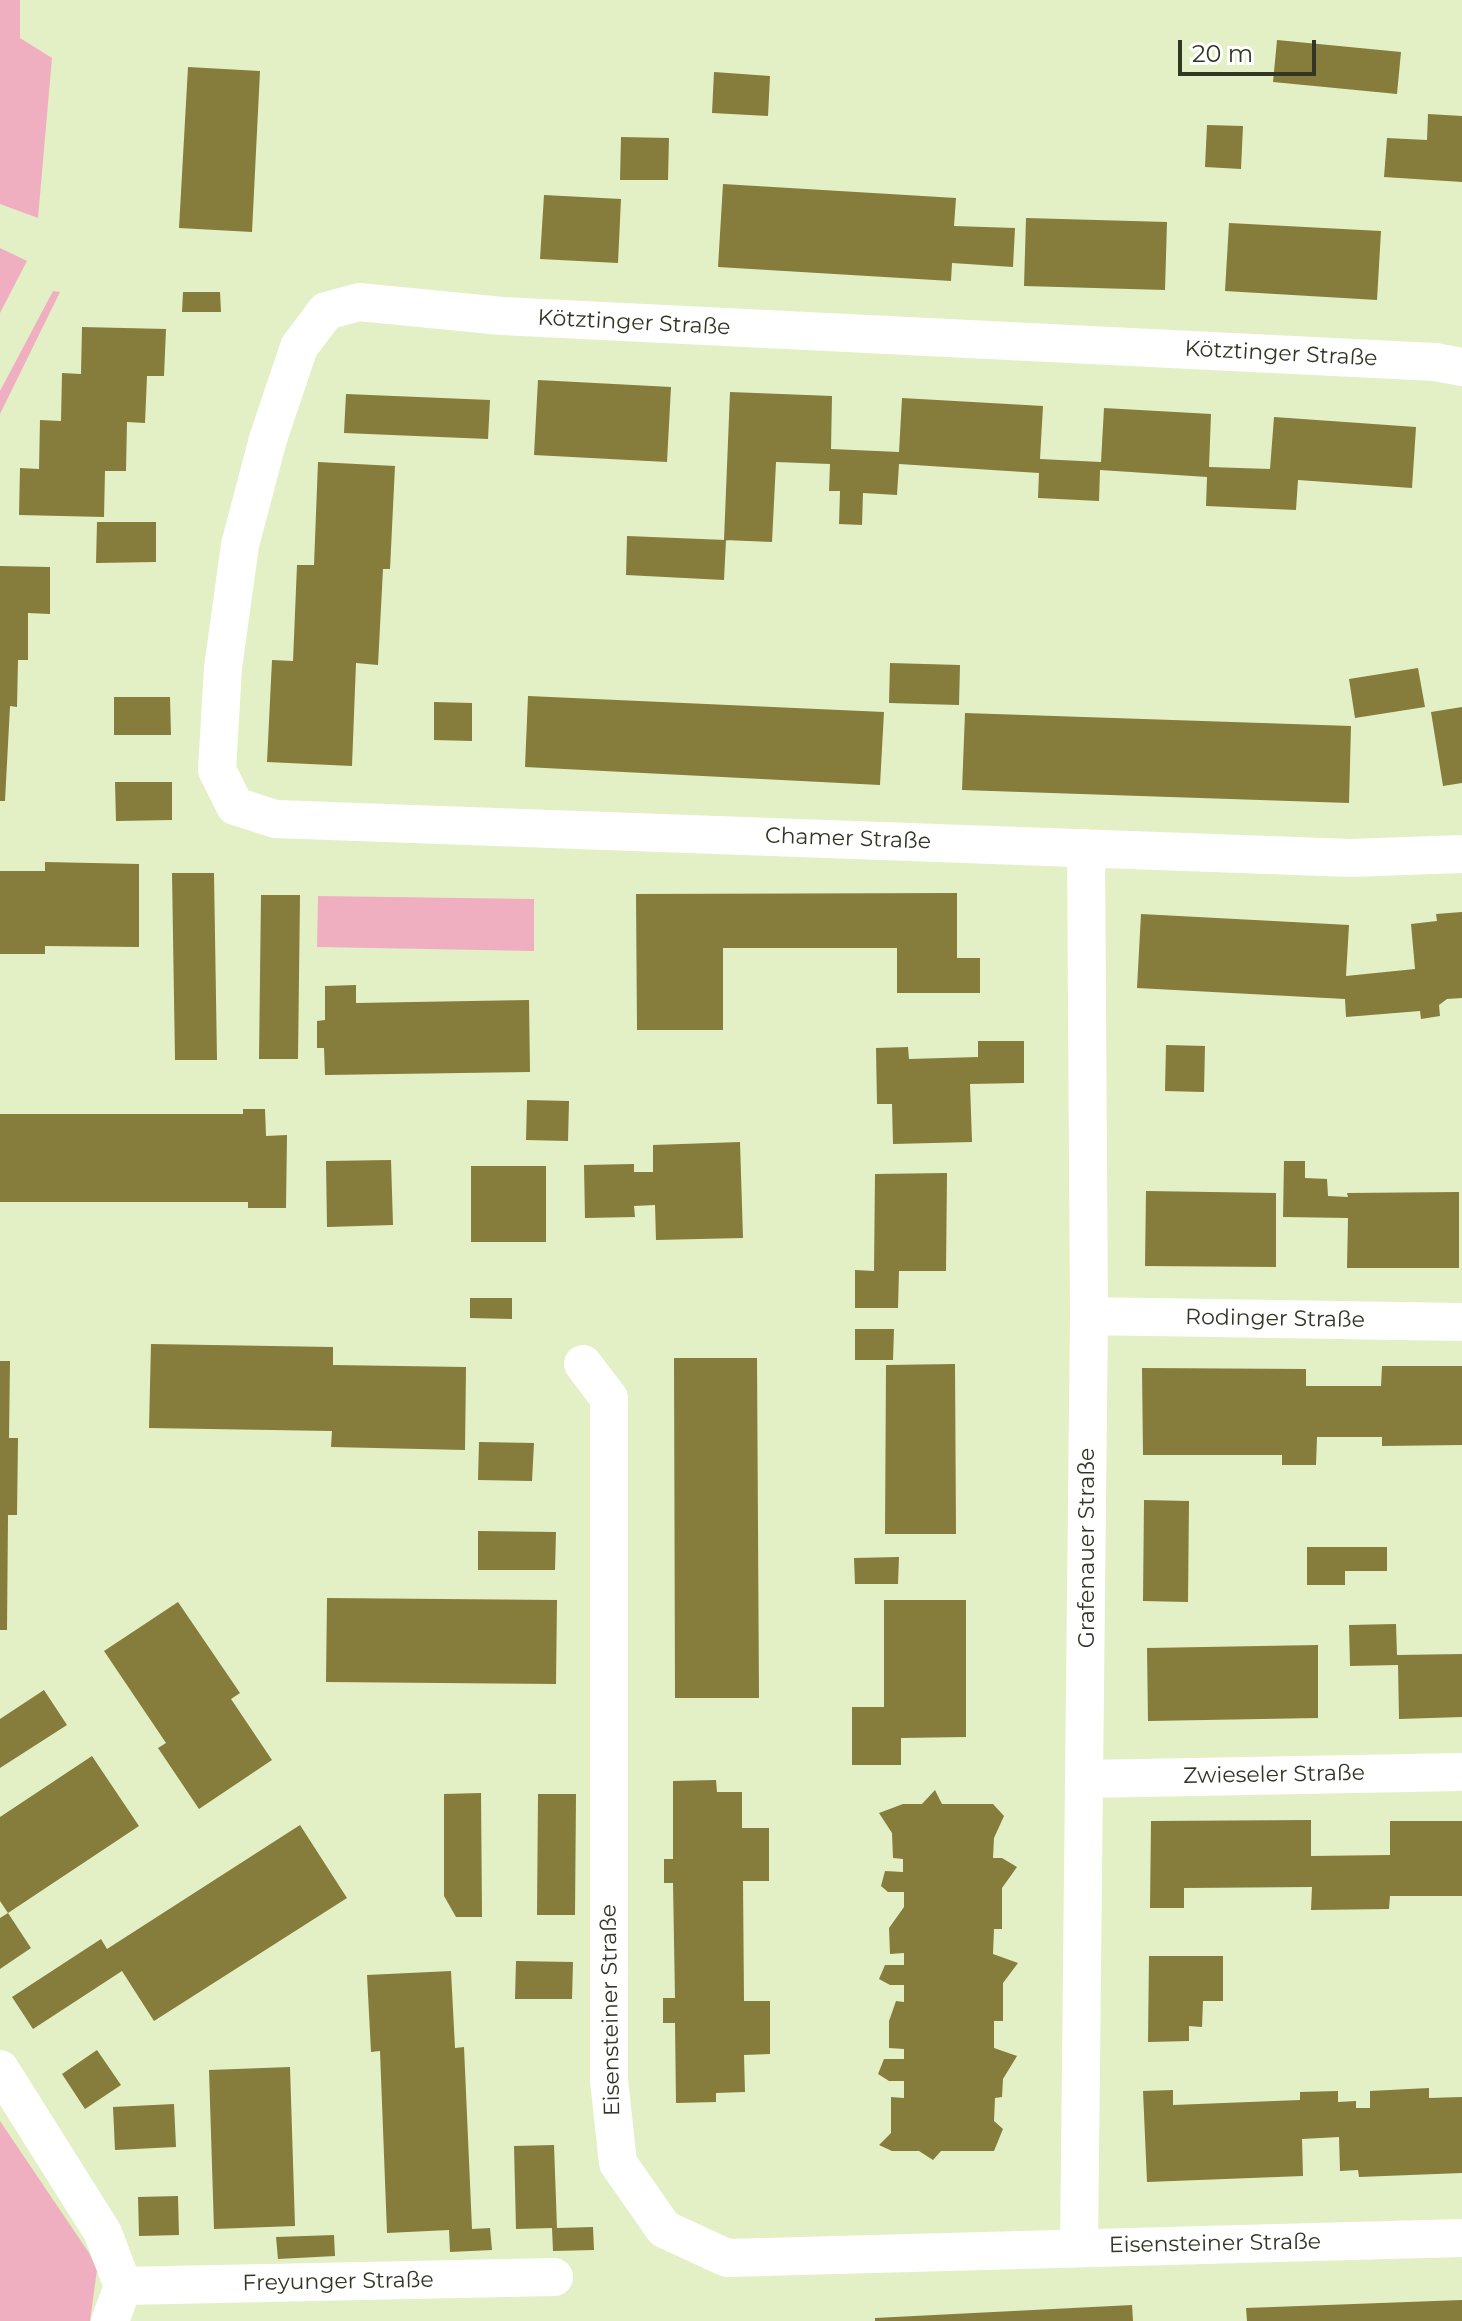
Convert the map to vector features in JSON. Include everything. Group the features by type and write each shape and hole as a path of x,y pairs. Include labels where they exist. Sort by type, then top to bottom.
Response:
{"street":[{"name":"Kötztinger Straße","path":"235,806 217,770 223,668 240,545 268,439 299,347 326,311 359,302 502,316 1435,362 1462,367"},
{"name":"Chamer Straße","path":"235,806 275,819 1351,858 1462,854"},
{"name":"Grafenauer Straße","path":"1079,2247 1089,1316 1086,848"},
{"name":"Rodinger Straße","path":"1089,1316 1462,1322"},
{"name":"Eisensteiner Straße","path":"583,1364 609,1398 609,2080 618,2163 664,2229 727,2258 1462,2238"},
{"name":"Zwieseler Straße","path":"1086,1779 1462,1772"},
{"path":"0,2069 103,2233 116,2304"},
{"name":"Freyunger Straße","path":"116,2304 554,2277"}],"shaded area":[{"path":"0,0 20,0 20,38 52,58 38,218 0,204"},
{"path":"0,248 27,261 0,313"},
{"path":"53,291 60,292 0,414 0,391"},
{"path":"318,896 534,899 534,951 317,947"},
{"path":"0,2121 89,2253 97,2270 90,2321 0,2321"}],"building":[{"path":"1277,40 1401,52 1397,94 1273,82"},
{"path":"188,67 260,71 252,232 179,228"},
{"path":"714,72 770,76 768,116 712,113"},
{"path":"1428,114 1462,116 1462,182 1384,177 1387,138 1427,140"},
{"path":"1207,125 1243,126 1241,169 1205,167"},
{"path":"621,137 669,138 668,180 620,180"},
{"path":"723,184 956,198 954,226 1015,228 1013,267 952,263 951,281 718,267"},
{"path":"544,195 621,199 618,263 540,259"},
{"path":"1026,218 1167,222 1165,290 1024,286"},
{"path":"1229,223 1381,231 1377,300 1225,291"},
{"path":"183,292 220,292 221,312 182,312"},
{"path":"82,327 166,329 164,376 147,376 145,423 127,422 126,471 105,471 104,517 19,515 20,468 39,469 40,420 61,421 62,373 81,374"},
{"path":"538,380 671,387 667,462 534,455"},
{"path":"730,392 832,396 831,449 899,452 902,398 1043,406 1040,459 1101,462 1104,408 1211,414 1209,467 1270,469 1274,417 1416,427 1412,488 1298,480 1296,510 1206,506 1207,477 1100,470 1099,501 1038,498 1039,473 899,464 897,495 863,493 862,525 839,524 840,491 829,491 830,464 776,462 772,542 724,540"},
{"path":"346,394 490,400 488,439 344,433"},
{"path":"318,462 395,466 390,569 383,569 378,665 356,663 352,766 267,762 272,660 293,661 297,565 314,565"},
{"path":"97,522 156,522 156,562 96,563"},
{"path":"627,536 726,540 724,580 626,575"},
{"path":"0,566 50,567 50,614 28,613 28,660 18,660 17,707 10,706 5,801 0,801"},
{"path":"890,663 960,665 959,705 889,703"},
{"path":"1418,668 1425,707 1355,718 1349,679"},
{"path":"528,696 884,712 880,785 525,767"},
{"path":"114,697 170,697 171,735 114,735"},
{"path":"434,702 472,703 472,741 434,740"},
{"path":"1462,707 1462,783 1443,786 1431,712"},
{"path":"965,713 1351,726 1349,803 962,790"},
{"path":"115,782 172,782 172,820 116,821"},
{"path":"45,862 139,864 139,947 45,946 45,954 0,954 0,871 45,871"},
{"path":"172,873 214,873 217,1060 175,1060"},
{"path":"957,893 957,958 980,958 980,993 897,993 897,948 723,948 723,1030 637,1030 636,894"},
{"path":"261,895 300,895 298,1059 259,1059"},
{"path":"1462,912 1462,998 1447,999 1439,1005 1440,1016 1421,1019 1420,1011 1346,1017 1345,999 1137,988 1141,914 1349,925 1346,976 1415,969 1411,924 1437,921 1436,914"},
{"path":"356,985 356,1003 529,1000 530,1072 325,1075 324,1048 317,1048 317,1021 325,1020 325,986"},
{"path":"978,1041 1024,1041 1024,1083 970,1084 972,1142 893,1144 892,1104 877,1104 876,1048 908,1047 909,1059 978,1057"},
{"path":"1166,1045 1205,1046 1204,1092 1165,1091"},
{"path":"527,1100 569,1101 568,1141 526,1140"},
{"path":"243,1109 265,1109 266,1136 287,1135 286,1208 248,1208 248,1202 0,1202 0,1114 243,1114"},
{"path":"740,1142 743,1238 656,1240 655,1205 634,1206 635,1217 585,1218 584,1165 634,1164 634,1172 653,1172 653,1145"},
{"path":"391,1160 393,1225 327,1227 326,1161"},
{"path":"1284,1161 1305,1161 1305,1178 1327,1179 1328,1196 1348,1197 1347,1193 1459,1192 1459,1268 1347,1268 1348,1218 1283,1217"},
{"path":"471,1166 546,1166 546,1242 471,1242"},
{"path":"947,1173 946,1271 899,1271 898,1308 855,1308 855,1270 874,1271 875,1174"},
{"path":"1146,1191 1276,1193 1276,1267 1145,1266"},
{"path":"470,1298 512,1298 512,1319 470,1318"},
{"path":"855,1329 894,1329 893,1360 855,1360"},
{"path":"151,1344 333,1347 333,1365 466,1367 465,1450 331,1447 332,1431 149,1428"},
{"path":"674,1358 757,1358 759,1698 675,1698"},
{"path":"0,1361 10,1361 9,1438 18,1438 17,1515 8,1515 7,1630 0,1630"},
{"path":"955,1364 956,1534 885,1534 886,1365"},
{"path":"1382,1366 1462,1366 1462,1445 1382,1446 1382,1437 1317,1437 1316,1465 1282,1465 1282,1455 1143,1455 1142,1368 1306,1369 1306,1386 1381,1386"},
{"path":"479,1442 534,1443 532,1481 478,1480"},
{"path":"1144,1500 1189,1501 1188,1602 1143,1601"},
{"path":"478,1531 556,1532 555,1570 478,1570"},
{"path":"1307,1547 1387,1547 1387,1571 1345,1571 1345,1585 1307,1585"},
{"path":"899,1557 898,1584 855,1584 854,1558"},
{"path":"327,1598 557,1600 556,1684 326,1682"},
{"path":"884,1600 966,1600 966,1737 901,1738 901,1765 852,1765 852,1707 884,1707"},
{"path":"178,1602 240,1693 231,1699 272,1760 199,1809 158,1748 166,1743 104,1651"},
{"path":"1396,1624 1397,1655 1462,1654 1462,1717 1399,1719 1398,1665 1350,1666 1349,1625"},
{"path":"1318,1645 1318,1718 1148,1721 1147,1648"},
{"path":"44,1690 67,1725 0,1768 0,1719"},
{"path":"92,1756 139,1826 8,1913 0,1901 0,1817"},
{"path":"716,1780 717,1792 742,1792 742,1828 769,1828 769,1881 743,1881 744,2001 770,2001 770,2054 744,2055 745,2092 716,2093 716,2102 676,2103 675,2023 663,2023 663,1998 675,1998 673,1883 664,1883 664,1859 673,1859 673,1781"},
{"path":"935,1790 942,1804 993,1804 1004,1816 994,1838 993,1858 1002,1858 1017,1867 1002,1888 1002,1929 994,1929 993,1954 1018,1963 1003,1983 1003,2021 994,2021 994,2048 1017,2056 1003,2079 1002,2097 995,2098 994,2121 1003,2129 994,2151 941,2151 933,2160 919,2151 892,2151 879,2145 891,2133 891,2097 904,2098 904,2081 889,2081 878,2074 884,2059 904,2059 904,2049 889,2048 889,2021 896,2001 904,2002 904,1985 890,1985 879,1979 885,1965 904,1965 904,1953 890,1954 889,1928 904,1907 904,1892 888,1892 881,1886 885,1871 903,1872 903,1859 893,1858 892,1833 879,1813 903,1804 922,1804"},
{"path":"481,1793 482,1917 456,1917 444,1896 444,1794"},
{"path":"538,1794 576,1794 575,1915 537,1915"},
{"path":"1311,1820 1311,1856 1390,1855 1390,1821 1462,1821 1462,1896 1390,1896 1389,1909 1311,1910 1312,1887 1184,1888 1184,1908 1150,1908 1151,1821"},
{"path":"300,1825 347,1898 154,2021 122,1971 33,2029 12,1997 101,1939 107,1949"},
{"path":"8,1913 31,1948 0,1969 0,1918"},
{"path":"1149,1956 1223,1956 1223,2001 1203,2001 1202,2027 1189,2026 1189,2041 1148,2042"},
{"path":"516,1961 573,1962 572,1999 515,1999"},
{"path":"451,1971 455,2048 464,2047 472,2229 490,2228 492,2250 450,2252 449,2230 387,2233 380,2051 371,2052 367,1975"},
{"path":"97,2050 121,2085 85,2109 62,2074"},
{"path":"290,2067 295,2226 214,2229 209,2070"},
{"path":"1429,2088 1429,2098 1462,2097 1462,2173 1359,2177 1358,2170 1340,2171 1339,2137 1302,2139 1303,2176 1147,2182 1143,2091 1173,2090 1173,2105 1300,2100 1300,2092 1338,2091 1338,2102 1356,2101 1356,2108 1370,2108 1370,2091"},
{"path":"174,2104 176,2147 115,2150 113,2107"},
{"path":"554,2145 557,2228 593,2227 594,2250 553,2251 552,2228 516,2229 514,2146"},
{"path":"178,2196 179,2235 139,2236 138,2197"},
{"path":"334,2235 335,2256 278,2259 276,2237"},
{"path":"1462,2300 1462,2321 1247,2321 1246,2308"},
{"path":"1132,2305 1133,2321 875,2321 875,2318"}]}
